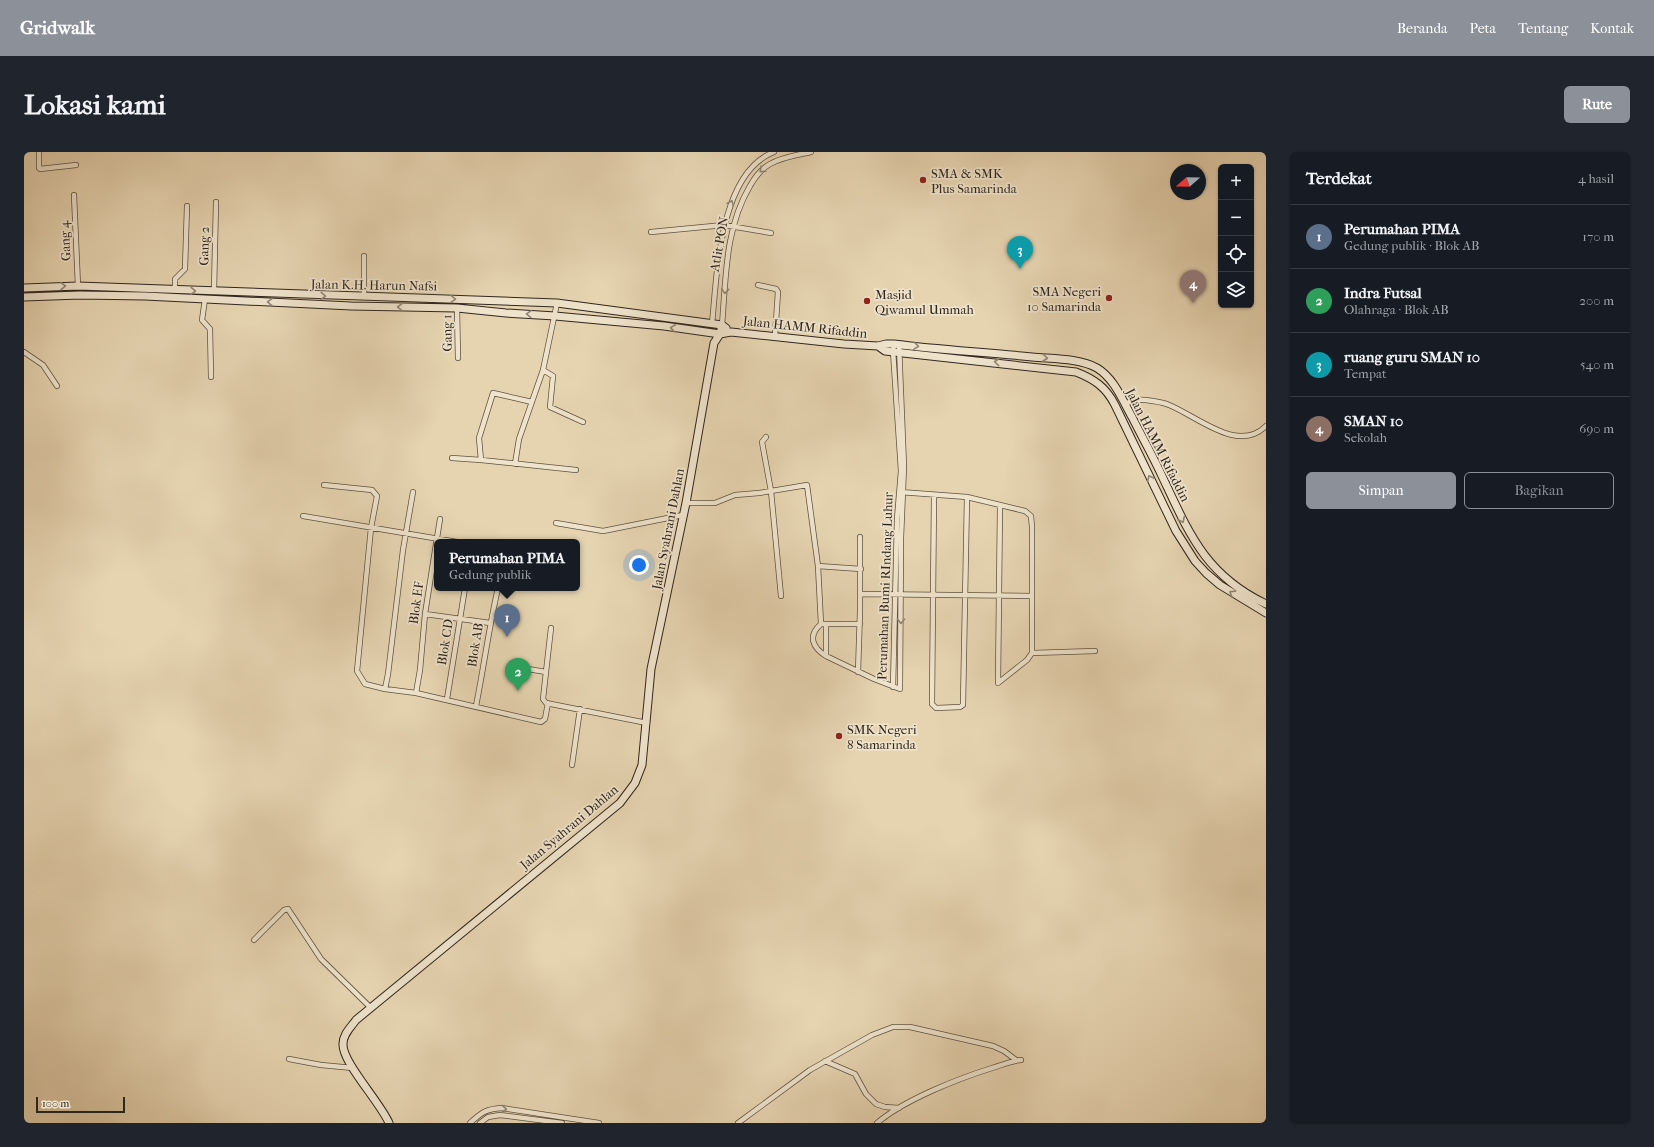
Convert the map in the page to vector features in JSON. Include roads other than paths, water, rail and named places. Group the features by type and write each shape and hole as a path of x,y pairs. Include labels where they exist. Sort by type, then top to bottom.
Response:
{"main road":[{"name":"Jalan K.H. Harun Nafsi","path":"24,288 78,286 204,299 376,307 457,308 664,326 720,334"},
{"name":"Jalan K.H. Harun Nafsi","path":"24,297 174,290 466,299 557,303 722,325"},
{"path":"375,297 376,307"},
{"name":"Atlit PON","path":"711,333 712,324"},
{"name":"Atlit PON","path":"720,334 722,325"},
{"name":"Jalan HAMM Rifaddin","path":"722,325 731,332"},
{"name":"Jalan HAMM Rifaddin","path":"720,334 731,332 844,344 878,346 886,344 896,348 1076,372 1089,377 1102,386 1111,396 1165,509 1183,542 1206,573 1225,588 1266,612"},
{"name":"Jalan Syahrani Dahlan","path":"711,333 714,343"},
{"name":"Jalan Syahrani Dahlan","path":"389,1123 381,1108 353,1068 344,1050 342,1043 345,1034 356,1020 620,802 635,783 642,764 651,669 683,515 688,503 714,343 720,334"},
{"name":"Jalan HAMM Rifaddin","path":"896,348 1035,357 1081,363 1097,368 1118,391 1162,476 1174,505 1196,544 1214,567 1249,596 1266,604"},
{"path":"1165,509 1174,505"}],"street":[{"path":"39,152 38,160 40,170 76,165"},
{"name":"Atlit PON","path":"712,324 724,225 733,198 744,177 757,162 774,152"},
{"name":"Atlit PON","path":"722,325 730,238 736,214 743,197 759,172 769,164 784,158 811,152"},
{"name":"Gang 4","path":"74,195 78,286"},
{"name":"Gang 2","path":"214,291 216,202"},
{"path":"174,290 175,279 185,269 187,206"},
{"path":"651,232 724,225 771,233"},
{"path":"364,256 364,297"},
{"path":"758,285 776,289 778,292 775,336"},
{"path":"204,299 202,320 210,330 211,377"},
{"path":"515,464 519,440 543,370 557,303"},
{"name":"Gang 1","path":"457,308 458,358"},
{"name":"Perumahan Bumi RIndang Luhur","path":"826,656 893,687 899,595 897,519 902,492 904,466 896,348"},
{"path":"24,352 43,365 57,386"},
{"path":"543,370 553,376 550,407 583,422"},
{"path":"481,460 479,438 493,393 495,392 532,402"},
{"path":"1125,404 1136,400 1168,404 1229,435 1249,436 1260,432 1266,426"},
{"path":"766,437 762,441 771,491 781,596"},
{"path":"452,458 576,470"},
{"path":"688,503 715,503 735,495 771,491 806,484 808,485 818,566 826,656"},
{"path":"324,485 372,490 375,492 376,496 371,528 357,671 365,684 385,689 447,699 541,722 544,721 548,703"},
{"path":"385,689 413,492"},
{"path":"902,492 967,498 1025,511 1030,514 1032,518 1032,653 1028,660 998,683 1000,506"},
{"path":"934,496 932,704 936,708 960,707 963,705 967,498"},
{"path":"556,523 603,531 683,515"},
{"path":"303,516 437,539"},
{"name":"Blok EF","path":"437,539 440,520"},
{"path":"858,672 861,569 860,537"},
{"name":"Blok EF","path":"416,693 420,670 425,614 434,558"},
{"path":"818,566 861,569"},
{"name":"Blok CD","path":"447,699 464,591"},
{"name":"Blok AB","path":"476,706 490,623 497,591"},
{"path":"860,594 1031,596"},
{"path":"893,687 900,688 899,595"},
{"path":"425,614 459,620 490,623"},
{"path":"826,656 816,649 813,644 815,632 824,624 860,624"},
{"path":"551,628 543,699 544,702 647,723"},
{"path":"1032,653 1095,651"},
{"path":"516,667 546,672"},
{"path":"572,764 580,709"},
{"path":"254,940 284,910 288,908 322,959 371,1008"},
{"path":"738,1123 810,1070 872,1035 893,1027 910,1027 992,1046 1019,1060 975,1074 898,1108 877,1123"},
{"path":"289,1059 321,1066 353,1068"},
{"path":"825,1061 855,1074 866,1094 876,1104 885,1107 898,1108"},
{"path":"470,1123 481,1113 488,1110 502,1108 599,1123"},
{"path":"480,1123 488,1117 500,1115 562,1123"}],"place":[{"name":"SMA & SMK Plus Samarinda","path":"923,180"},
{"name":"ruang guru SMAN 10","path":"1020,269"},
{"name":"SMA Negeri 10 Samarinda","path":"1109,298"},
{"name":"Masjid Qiwamul Ummah","path":"867,301"},
{"name":"SMAN 10","path":"1193,303"},
{"name":"Perumahan PIMA","path":"507,637"},
{"name":"Indra Futsal","path":"518,691"},
{"name":"SMK Negeri 8 Samarinda","path":"839,736"}]}
